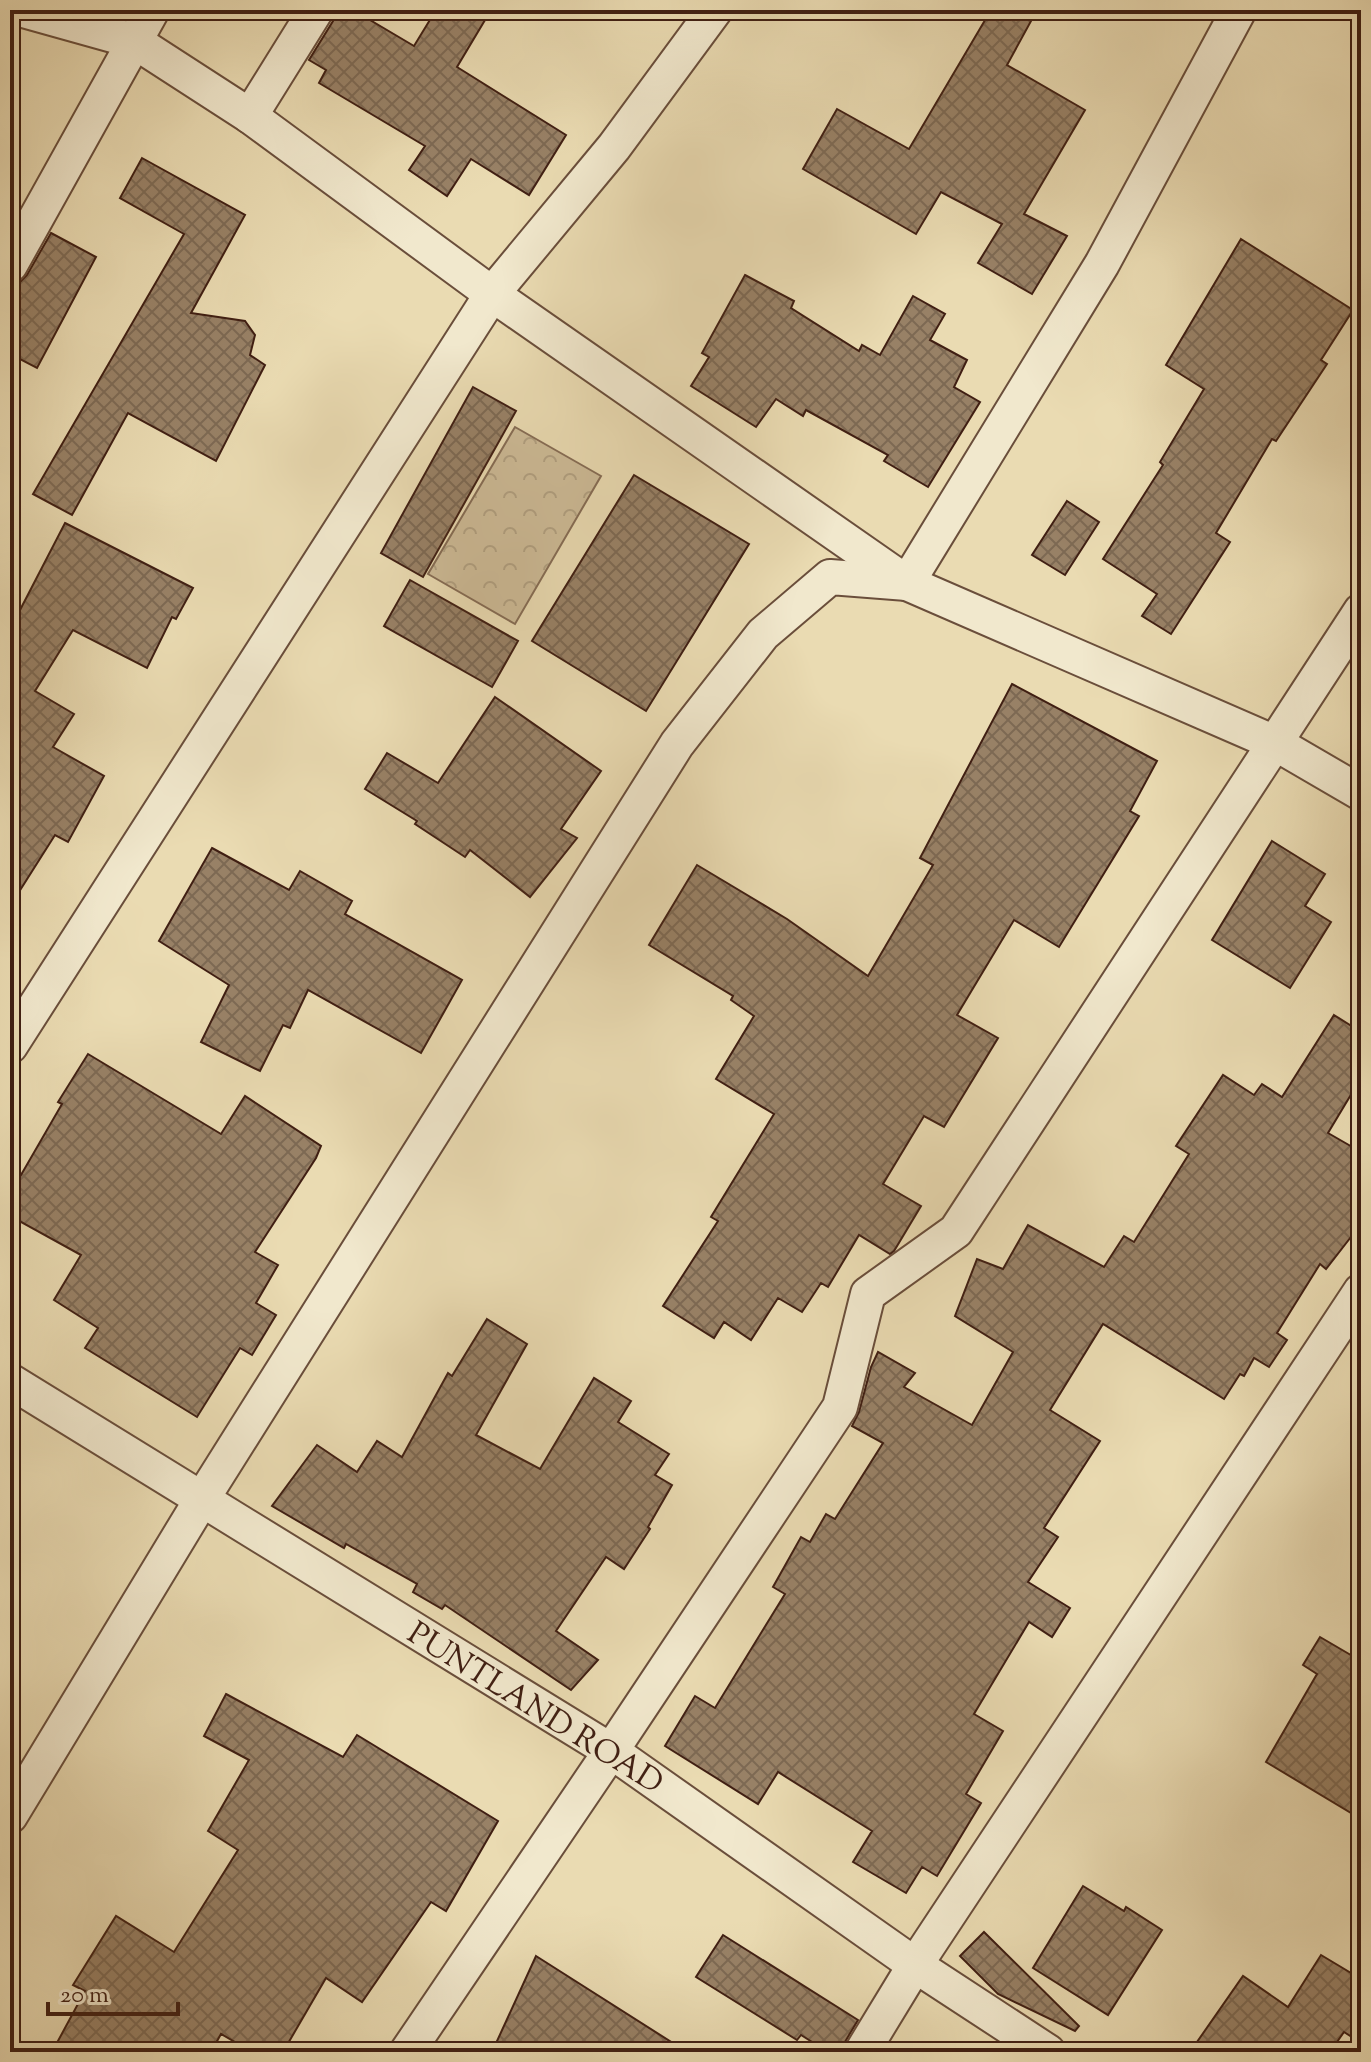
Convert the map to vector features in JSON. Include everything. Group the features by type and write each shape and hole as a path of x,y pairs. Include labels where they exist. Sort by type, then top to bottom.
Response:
{"street":[{"path":"10,27 22,10 134,41 250,116 492,294 907,583 1275,743 1361,793"},
{"path":"10,265 152,10"},
{"path":"250,116 316,10"},
{"path":"10,1046 492,294 614,147 715,10"},
{"path":"907,583 1102,264 1239,10"},
{"path":"10,1816 202,1499 677,744 763,634 830,577 907,583"},
{"path":"407,2052 840,1407 868,1294 956,1231 1361,611"},
{"path":"862,2052 915,1965 1361,1291"},
{"name":"PUNTLAND ROAD","path":"10,1381 611,1751 915,1965 1048,2052"}],"green space":[{"path":"515,427 601,476 515,624 428,574"}],"building":[{"path":"336,10 353,10 414,46 436,10 491,10 457,67 566,135 529,195 471,159 447,196 409,170 425,146 319,83 326,70 309,60 333,21"},
{"path":"991,10 1037,10 1007,65 1085,110 1024,214 1067,236 1032,294 978,263 1002,224 941,192 916,234 803,169 837,109 909,149"},
{"path":"142,158 245,215 191,313 245,321 255,335 250,355 265,365 216,461 128,413 72,515 33,494 184,234 120,198"},
{"path":"51,233 96,257 37,368 10,354 10,285 20,282 27,275"},
{"path":"1241,239 1353,310 1321,360 1327,364 1276,441 1272,439 1216,533 1230,542 1171,634 1142,616 1157,594 1103,559 1163,465 1160,462 1204,389 1166,365"},
{"path":"745,275 794,301 791,308 859,351 862,345 880,355 913,296 945,314 930,340 967,360 954,387 980,402 928,487 884,461 888,455 806,410 803,416 776,399 756,427 691,386 709,357 702,353"},
{"path":"473,387 516,411 423,577 381,553"},
{"path":"634,475 749,544 646,711 532,641"},
{"path":"1067,501 1099,522 1065,575 1032,555"},
{"path":"65,523 193,588 176,619 172,617 147,668 73,630 35,691 74,714 53,747 104,776 68,842 55,835 10,906 10,604 20,610"},
{"path":"410,580 518,641 492,687 384,626"},
{"path":"1012,684 1157,761 1130,811 1139,816 1059,947 1014,920 957,1015 998,1038 944,1127 924,1116 883,1184 921,1206 894,1251 890,1254 859,1235 828,1287 821,1283 802,1312 778,1298 751,1340 724,1322 714,1338 663,1306 718,1221 711,1217 774,1114 716,1079 754,1016 731,1000 733,996 649,945 697,865 787,919 868,976 933,865 920,858"},
{"path":"495,697 601,771 561,829 577,838 530,897 470,850 465,857 415,824 417,821 365,789 387,753 438,783"},
{"path":"1272,841 1325,874 1305,906 1331,922 1290,988 1212,940"},
{"path":"212,848 289,890 300,871 352,901 345,914 462,980 421,1053 308,990 290,1028 283,1025 260,1071 201,1042 229,985 159,941"},
{"path":"1334,1015 1361,1032 1361,1078 1328,1133 1361,1152 1361,1224 1326,1269 1320,1264 1277,1333 1287,1340 1269,1367 1254,1358 1244,1376 1240,1374 1224,1399 1103,1324 1050,1410 1100,1441 1044,1528 1058,1537 1028,1582 1070,1608 1052,1637 1029,1622 974,1714 1003,1731 966,1794 981,1803 937,1876 922,1867 906,1893 853,1862 872,1831 778,1772 758,1804 665,1746 695,1696 715,1708 785,1594 773,1587 801,1537 810,1542 826,1514 835,1519 883,1443 852,1426 878,1352 915,1373 904,1387 972,1425 1013,1352 955,1316 977,1259 1003,1269 1028,1225 1104,1267 1124,1236 1134,1242 1189,1154 1176,1146 1223,1075 1254,1095 1262,1084 1282,1097"},
{"path":"88,1054 221,1134 245,1096 321,1146 255,1252 278,1265 256,1303 276,1315 252,1355 240,1348 197,1417 85,1348 98,1328 54,1300 81,1255 10,1216 10,1194 62,1104 58,1102"},
{"path":"487,1319 527,1344 476,1435 540,1469 594,1378 631,1401 618,1422 669,1454 655,1475 672,1485 648,1527 650,1529 624,1569 606,1557 556,1631 598,1660 571,1690 445,1605 442,1609 413,1592 417,1584 346,1544 344,1548 272,1506 317,1445 357,1472 377,1441 402,1457 448,1373 452,1376"},
{"path":"1320,1637 1361,1661 1361,1819 1266,1762 1317,1674 1303,1665"},
{"path":"226,1694 343,1757 357,1735 498,1821 446,1911 431,1902 362,2002 326,1978 283,2052 252,2052 221,2034 211,2052 52,2052 85,1991 73,1985 116,1916 174,1952 238,1850 208,1831 249,1760 204,1736"},
{"path":"1083,1886 1124,1911 1126,1907 1162,1930 1108,2015 1033,1968"},
{"path":"984,1932 1079,2026 1075,2031 998,1994 960,1956"},
{"path":"723,1935 858,2020 839,2052 828,2052 801,2035 797,2040 696,1977"},
{"path":"1321,1955 1361,1979 1361,2043 1344,2032 1330,2052 1190,2052 1243,1976 1288,2007"},
{"path":"536,1956 687,2052 492,2052"}]}
